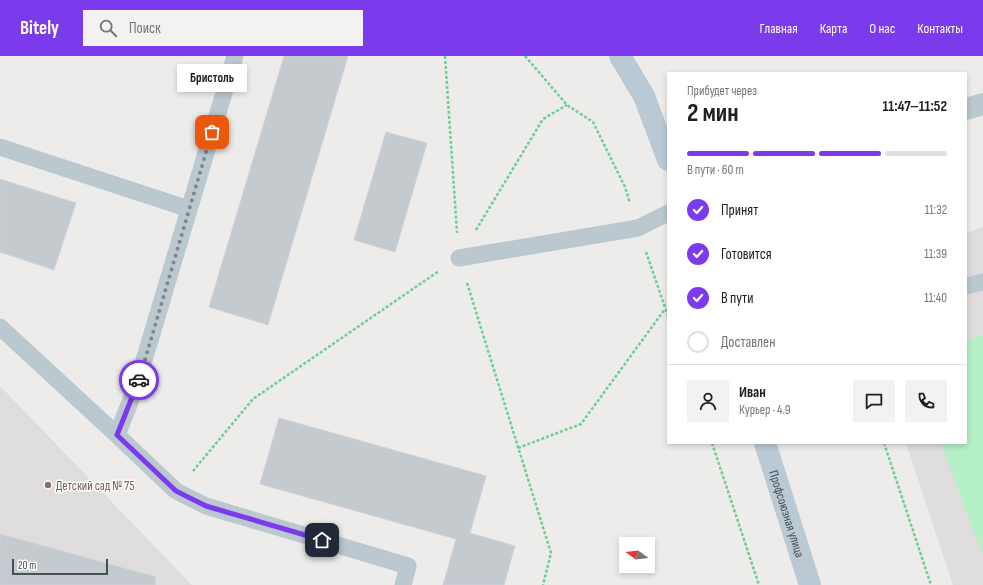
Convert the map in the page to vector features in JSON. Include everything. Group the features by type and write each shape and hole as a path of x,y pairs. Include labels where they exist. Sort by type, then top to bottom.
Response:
{"main road":[{"path":"620,56 644,96 667,157"},
{"name":"Профсоюзная улица","path":"765,444 810,585"}],"street":[{"path":"967,109 983,104"}],"lane":[{"path":"117,435 136,387 235,56"},
{"path":"0,147 189,209"},
{"path":"459,258 638,228 667,214"},
{"path":"967,286 983,282"},
{"path":"0,327 176,491 206,506 408,566 403,585"}],"path":[{"path":"445,56 459,258 551,553 543,585"},
{"path":"525,56 567,105 593,122 625,187 667,313"},
{"path":"176,491 253,399 459,258 544,119 567,105"},
{"path":"518,448 581,424 665,308"},
{"path":"712,444 759,585"},
{"path":"884,444 931,585"}],"shaded area":[{"path":"983,227 983,585 953,585 906,444 967,444 967,233"},
{"name":"Детский сад № 75","path":"0,386 192,585 0,585"}],"green space":[{"path":"983,335 983,556 941,444 967,444 967,341"}],"building":[{"path":"284,56 348,56 268,325 209,307"},
{"path":"386,132 427,143 395,252 354,240"},
{"path":"0,179 76,203 54,270 0,252"},
{"path":"279,418 486,476 470,533 515,546 504,585 443,585 456,539 260,484"},
{"path":"0,534 156,577 155,585 0,585"}],"way so far":[{"path":"139,380 212,132"}],"place":[{"name":"Бристоль","path":"212,132"},
{"name":"Детский сад № 75","path":"48,485"}],"route":[{"path":"139,380 117,435 176,491 206,506 322,540"}]}
